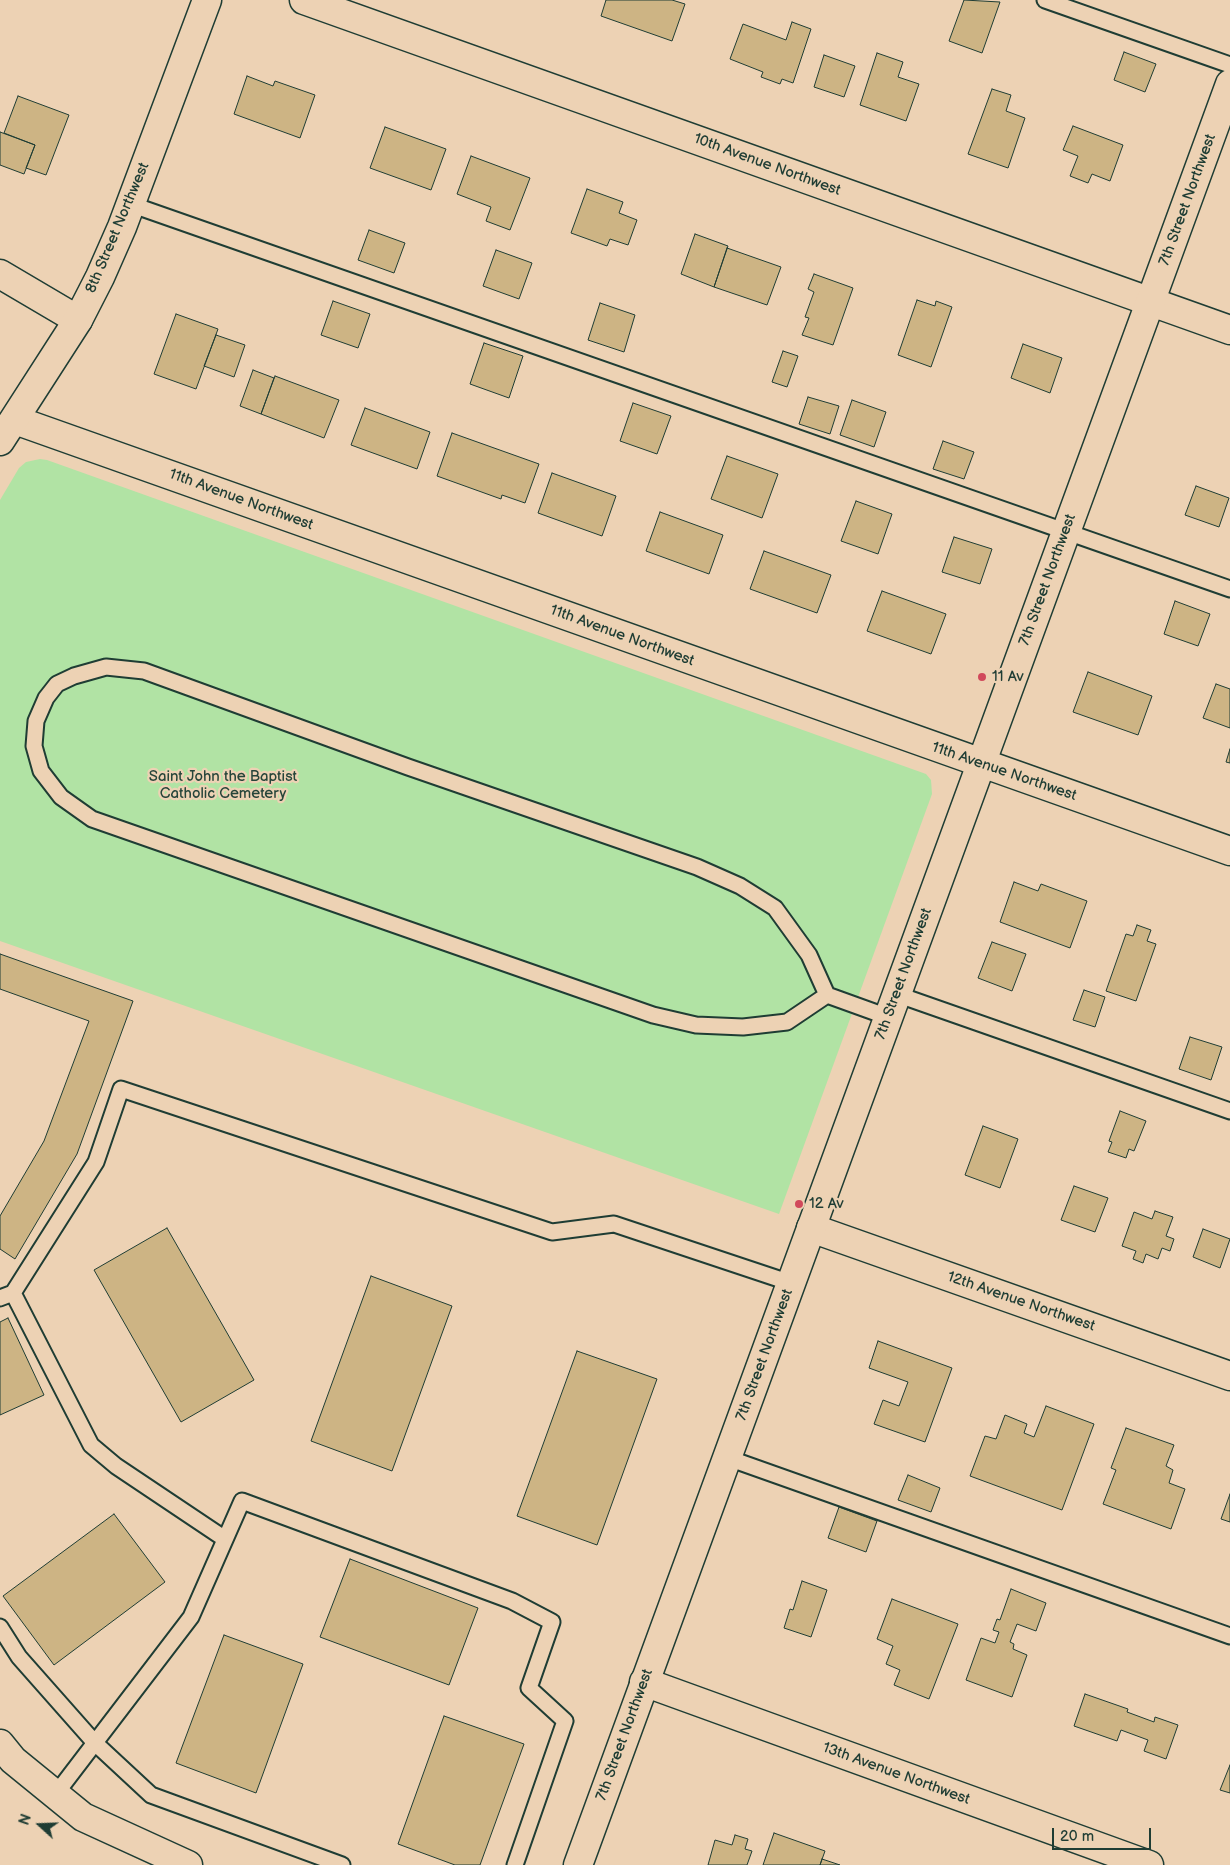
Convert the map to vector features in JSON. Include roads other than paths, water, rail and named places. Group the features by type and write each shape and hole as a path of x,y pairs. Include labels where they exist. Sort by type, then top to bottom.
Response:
{"street":[{"name":"8th Street Northwest","path":"7,430 78,320 100,277 130,204 206,0"},
{"name":"10th Avenue Northwest","path":"304,0 1230,330"},
{"name":"7th Street Northwest","path":"578,1865 1230,84"},
{"path":"0,274 78,320"},
{"name":"11th Avenue Northwest","path":"7,430 1230,851"},
{"name":"12th Avenue Northwest","path":"811,1228 1230,1376"},
{"name":"13th Avenue Northwest","path":"644,1682 1149,1865"},
{"path":"0,1744 13,1760 83,1818 188,1865"}],"lane":[{"path":"1045,0 1230,65"},
{"path":"130,204 1230,590"},
{"path":"827,995 809,955 775,908 740,886 697,866 408,767 144,671 106,667 74,676 57,684 46,698 36,721 34,746 41,771 61,797 92,819 643,1012 696,1025 743,1027 787,1022 827,995 892,1006 1230,1111"},
{"path":"225,1539 116,1466 91,1445 6,1296 96,1162 121,1089 552,1232 614,1224 791,1283"},
{"path":"728,1458 1230,1636"},
{"path":"54,1795 191,1618 242,1501 512,1600 552,1622 529,1688 565,1721 516,1865"},
{"path":"0,1627 19,1657 95,1743 151,1795 342,1865"}],"place":[{"name":"11 Av","path":"982,677"},
{"name":"12 Av","path":"799,1204"}],"park label":[{"name":"Saint John the Baptist Catholic Cemetery","path":"223,786"}]}
